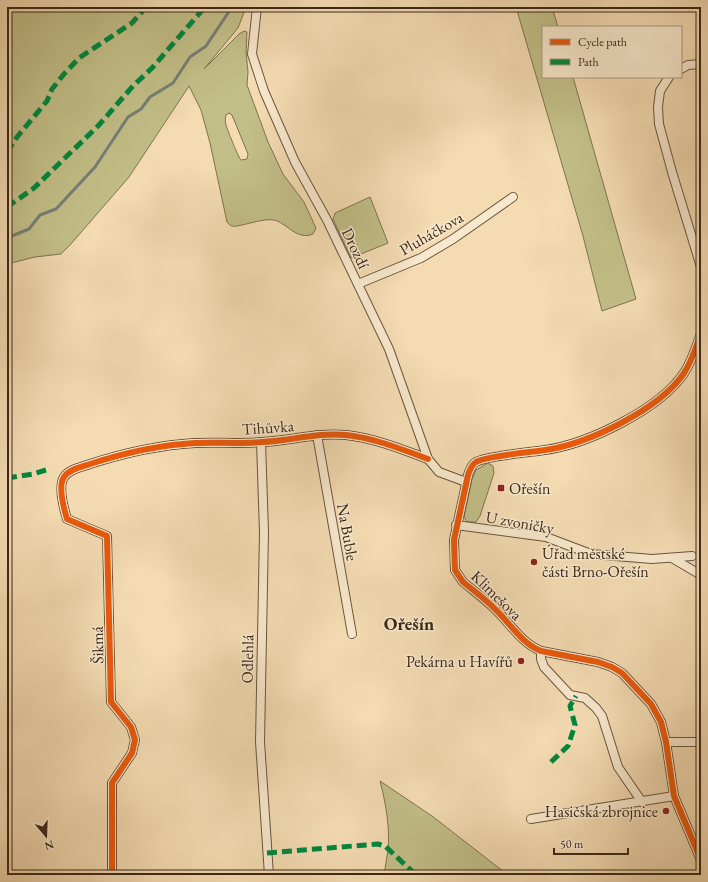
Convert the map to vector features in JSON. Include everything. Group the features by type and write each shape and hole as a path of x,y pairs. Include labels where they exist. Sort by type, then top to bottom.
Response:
{"street":[{"name":"Drozdí","path":"257,7 252,54 264,91 295,162 327,220 389,349 428,459 439,472 466,482"},
{"path":"682,68 688,65 701,64"},
{"path":"668,78 660,91 658,107 659,124 701,267"},
{"name":"Pluháčkova","path":"358,284 421,258 453,239 513,197"},
{"name":"Klimešova","path":"701,334 694,354 674,386 645,408 615,426 598,435 566,446 476,462 471,467 466,482 454,540 454,565 459,577 495,609 525,641 541,651 598,662 612,667 622,673 652,704 661,722 666,742 674,796 701,860"},
{"name":"Tihůvka","path":"108,458 154,448 193,443 261,442 317,435 347,435 391,446 428,459"},
{"name":"Na Buble","path":"317,435 352,634"},
{"name":"Odlehlá","path":"261,442 264,532 260,742 269,875"},
{"name":"Šikmá","path":"108,458 67,473 63,477 62,486 64,507 67,518 107,536 111,702 131,727 135,740 132,753 112,783 112,875"},
{"name":"U zvoničky","path":"456,526 546,537 591,554 652,559 692,556"},
{"path":"672,558 701,576"},
{"path":"541,651 541,659 544,667 570,695 584,698 602,716 618,766 642,802"},
{"path":"666,742 701,742"},
{"path":"531,819 674,796"}],"shaded area":[{"path":"7,7 246,7 238,28 204,69 239,34 244,31 247,32 247,85 268,142 283,174 304,202 316,228 313,234 302,235 278,221 273,220 263,220 235,226 230,225 227,222 210,143 201,110 189,86 129,177 61,254 35,257 7,264","holes":["229,113 232,115 248,154 247,159 241,160 227,128 225,121 226,115"]},
{"path":"516,7 552,7 558,26 542,26 542,78 573,78 636,299 602,311 583,236"},
{"path":"370,197 388,243 351,258 333,219 335,213"},
{"path":"488,463 493,466 494,473 480,516 476,522 467,522 464,517 472,479 476,470"},
{"path":"380,781 432,816 508,875 384,875 388,850 388,824"}],"waterway":[{"path":"7,238 29,229 40,215 56,209 95,167 128,117 141,109 150,97 173,83 190,57 206,46 232,7"}],"marked path":[{"path":"7,152 17,137 47,101 52,89 79,58 132,23 146,7"},
{"path":"7,207 34,188 98,126 133,86 152,68 205,7"},
{"path":"7,478 33,474 46,470"},
{"path":"551,762 568,746 575,725 570,706 576,696"},
{"path":"267,853 378,844 385,846 416,875"}],"cycle path":[{"path":"701,334 687,368 673,386 641,412 622,423 602,432 562,446 545,450 509,454 474,463 468,475 454,540 455,570 463,582 491,605 527,643 541,651 598,662 612,667 622,673 651,704 661,722 666,742 674,796 701,860"},
{"path":"112,875 112,783 132,753 135,740 131,727 111,702 107,536 67,519 63,504 62,492 62,481 66,474 80,467 116,456 155,448 195,443 245,443 272,441 336,434 356,436 387,444 428,459"}],"place":[{"name":"Ořešín","path":"501,488"},
{"name":"Úřad městské části Brno-Ořešín","path":"534,562"},
{"name":"Pekárna u Havířů","path":"521,661"},
{"name":"Hasičská zbrojnice","path":"666,811"}],"district":[{"name":"Ořešín","path":"409,624"}]}
